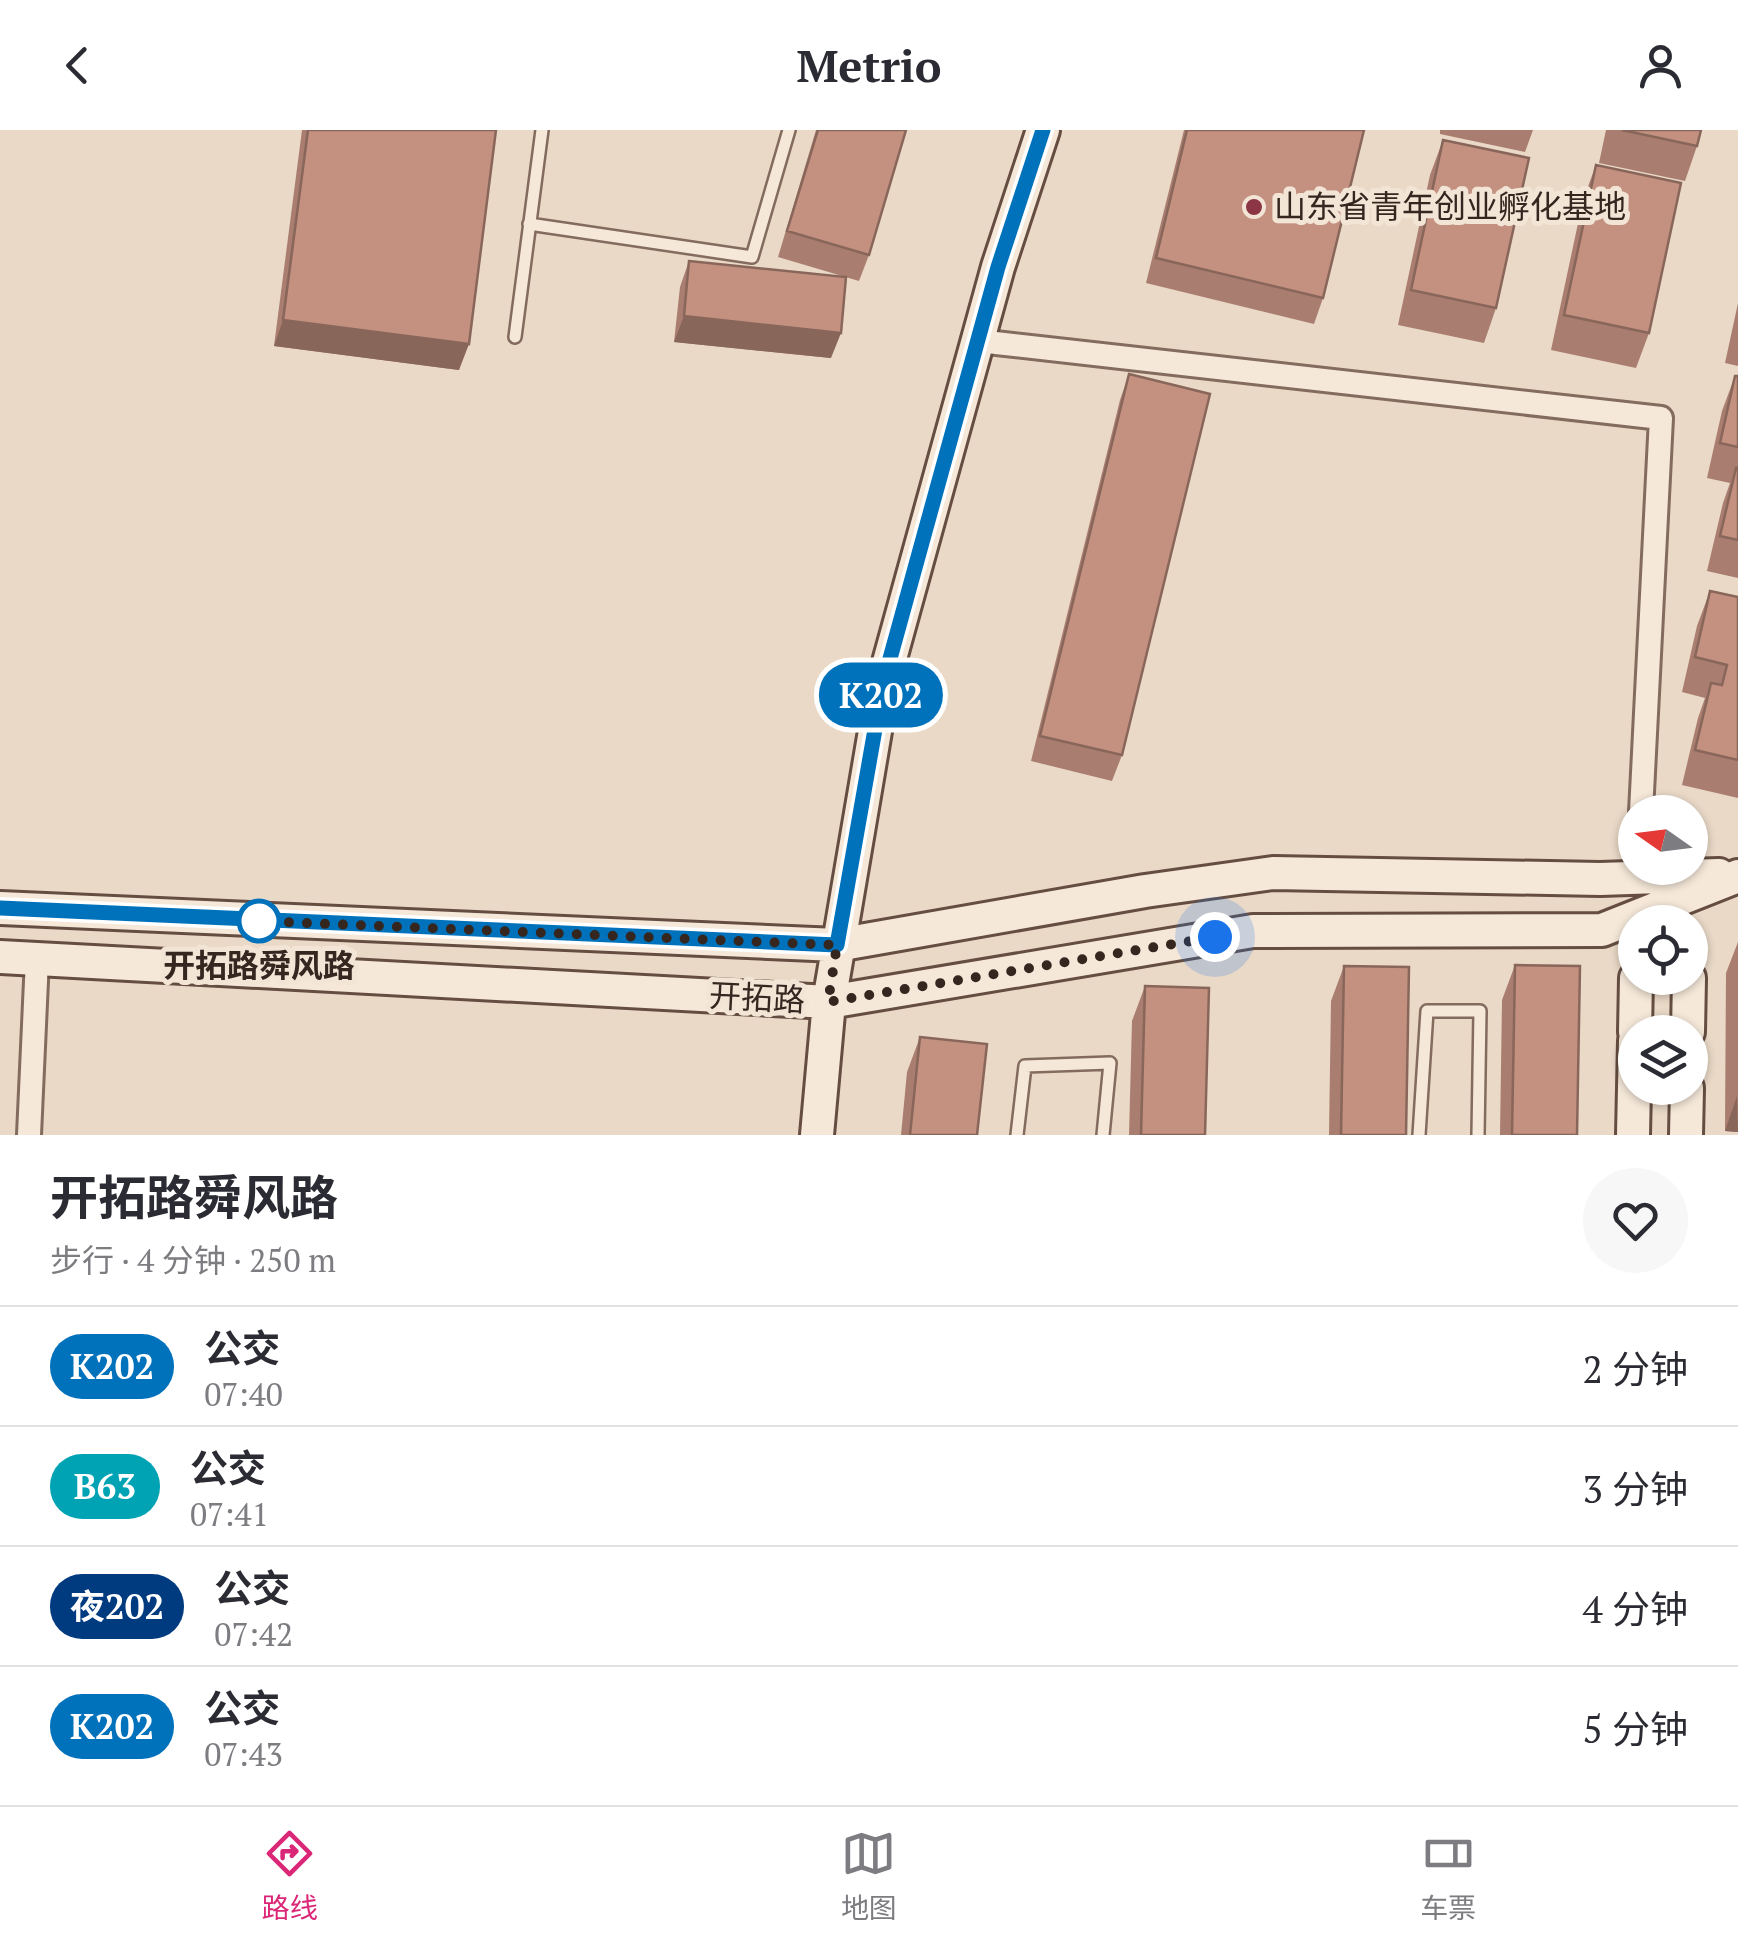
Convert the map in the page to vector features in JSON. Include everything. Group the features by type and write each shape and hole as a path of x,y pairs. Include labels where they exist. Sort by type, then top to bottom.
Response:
{"main road":[{"path":"817,1135 828,1002 883,684 978,341 1043,130"},
{"name":"开拓路","path":"0,908 837,945 1145,890 1273,873 1618,872"},
{"name":"开拓路","path":"1664,885 1690,898 1738,875"},
{"name":"开拓路","path":"0,957 828,1002 1253,931 1602,930 1618,925"},
{"path":"1633,1135 1634,1105"},
{"path":"1686,1135 1687,1105"}],"street":[{"path":"978,341 1661,418 1642,795"},
{"path":"28,1135 37,959"}],"lane":[{"path":"515,336 542,130"},
{"path":"529,224 752,257 789,130"},
{"path":"1419,1135 1427,1011 1480,1011 1478,1135"},
{"path":"1017,1135 1025,1066 1110,1063 1103,1135"}],"building":[{"path":"308,130 496,130 469,344 283,320"},
{"path":"818,130 906,130 869,255 787,231"},
{"name":"山东省青年创业孵化基地","path":"1187,130 1364,130 1323,298 1156,258"},
{"path":"1622,130 1701,130 1697,146"},
{"path":"1443,140 1529,158 1496,308 1411,290"},
{"path":"1596,165 1681,183 1649,333 1564,315"},
{"path":"689,261 846,277 841,333 684,316"},
{"path":"1129,374 1210,394 1122,755 1040,736"},
{"path":"1738,376 1738,447 1720,443"},
{"path":"1738,468 1738,540 1720,536"},
{"path":"1710,591 1738,597 1738,760 1695,750 1711,683 1722,685 1727,665 1695,657"},
{"path":"1515,965 1580,966 1577,1135 1512,1135"},
{"path":"1344,966 1409,967 1406,1135 1341,1135"},
{"path":"1145,986 1209,988 1205,1135 1141,1135"},
{"path":"920,1037 987,1044 977,1135 910,1135"}],"bus line":[{"name":"K202","path":"0,908 837,945 883,684 998,267 1043,130"}],"place":[{"name":"山东省青年创业孵化基地","path":"1254,207"},
{"name":"开拓路舜风路","path":"259,921"}],"route":[{"path":"259,921 837,945 828,1002 1215,937"}]}
